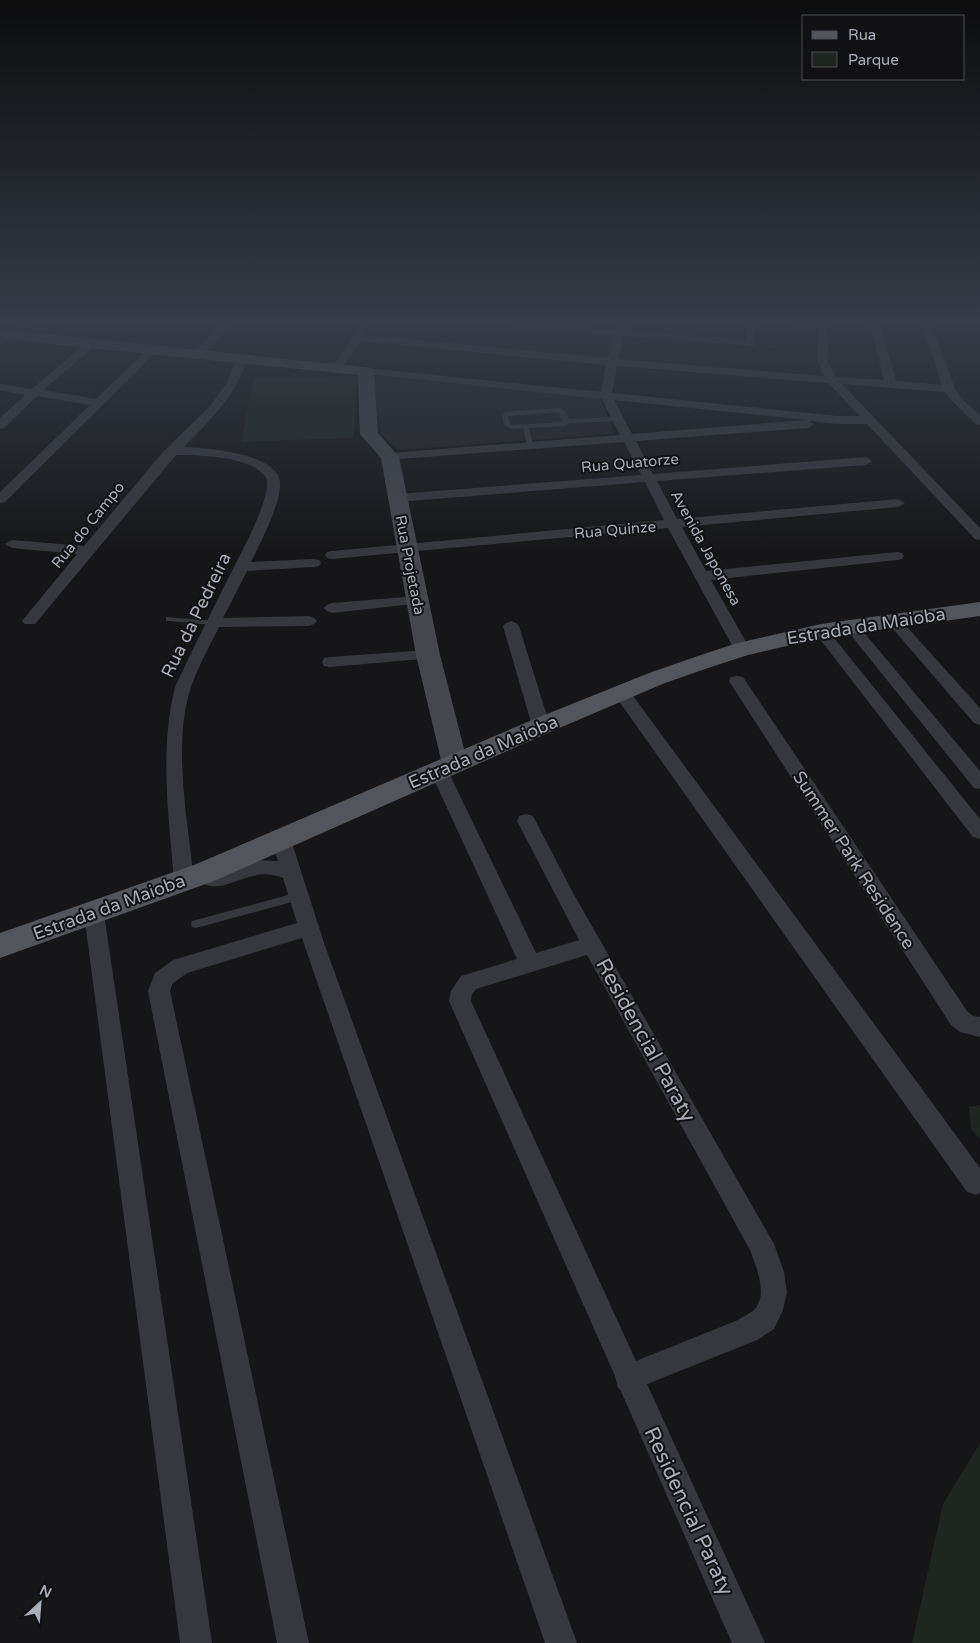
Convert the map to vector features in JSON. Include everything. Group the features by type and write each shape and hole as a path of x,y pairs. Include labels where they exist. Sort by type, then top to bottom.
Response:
{"main road":[{"name":"Estrada da Maioba","path":"0,946 194,877 541,726 657,678 742,648 857,625 901,630 980,609"}],"street":[{"path":"0,425 27,401"},
{"path":"85,401 100,403"},
{"path":"0,499 102,401"},
{"name":"Rua do Campo","path":"30,622 167,455 173,451 218,401"},
{"path":"367,401 369,434 390,457 811,424 837,420"},
{"name":"Avenida Japonesa","path":"608,401 673,524 742,648"},
{"path":"651,401 837,420 870,420"},
{"path":"852,401 980,536"},
{"path":"958,401 979,420"},
{"name":"Rua da Pedreira","path":"173,451 230,456 250,461 270,472 274,480 274,490 242,567 183,687 177,707 173,751 194,877"},
{"name":"Rua Projetada","path":"390,457 428,655 447,768"},
{"name":"Rua Quatorze","path":"397,498 866,461"},
{"name":"Rua Quinze","path":"332,555 898,503"},
{"path":"12,544 87,552"},
{"path":"703,576 897,556"},
{"path":"242,567 314,563"},
{"path":"332,608 417,600"},
{"path":"213,623 309,621"},
{"path":"857,625 879,644 980,763"},
{"path":"857,625 980,782"},
{"path":"511,626 541,726"},
{"path":"901,630 980,719"},
{"path":"821,631 980,832"},
{"path":"330,662 428,655"},
{"name":"Summer Park Residence","path":"737,681 959,1018 968,1025 980,1027"},
{"path":"622,693 976,1183"},
{"path":"447,768 530,963"},
{"path":"526,821 592,945"},
{"path":"281,840 308,928 561,1643"},
{"path":"194,877 217,880 267,865 279,867 291,873"},
{"path":"94,914 196,1643"},
{"path":"293,1643 159,991 164,979 180,966 308,928"},
{"name":"Residencial Paraty","path":"628,1378 748,1330 764,1318 774,1296 772,1276 761,1244 592,945 469,982 462,991 460,1001 628,1378 749,1643"}],"lane":[{"path":"566,421 563,412 560,410 505,414 508,426 526,427 562,425 566,421 617,419"},
{"path":"526,427 530,445"},
{"path":"169,619 213,623"},
{"path":"196,924 298,896"}],"shaded area":[{"path":"376,401 601,401 615,434 399,450 380,434"}],"green space":[{"path":"250,401 356,401 354,438 241,442"},
{"path":"980,1105 980,1139 971,1129 969,1107"},
{"path":"980,1443 980,1643 912,1643 943,1504"}]}
